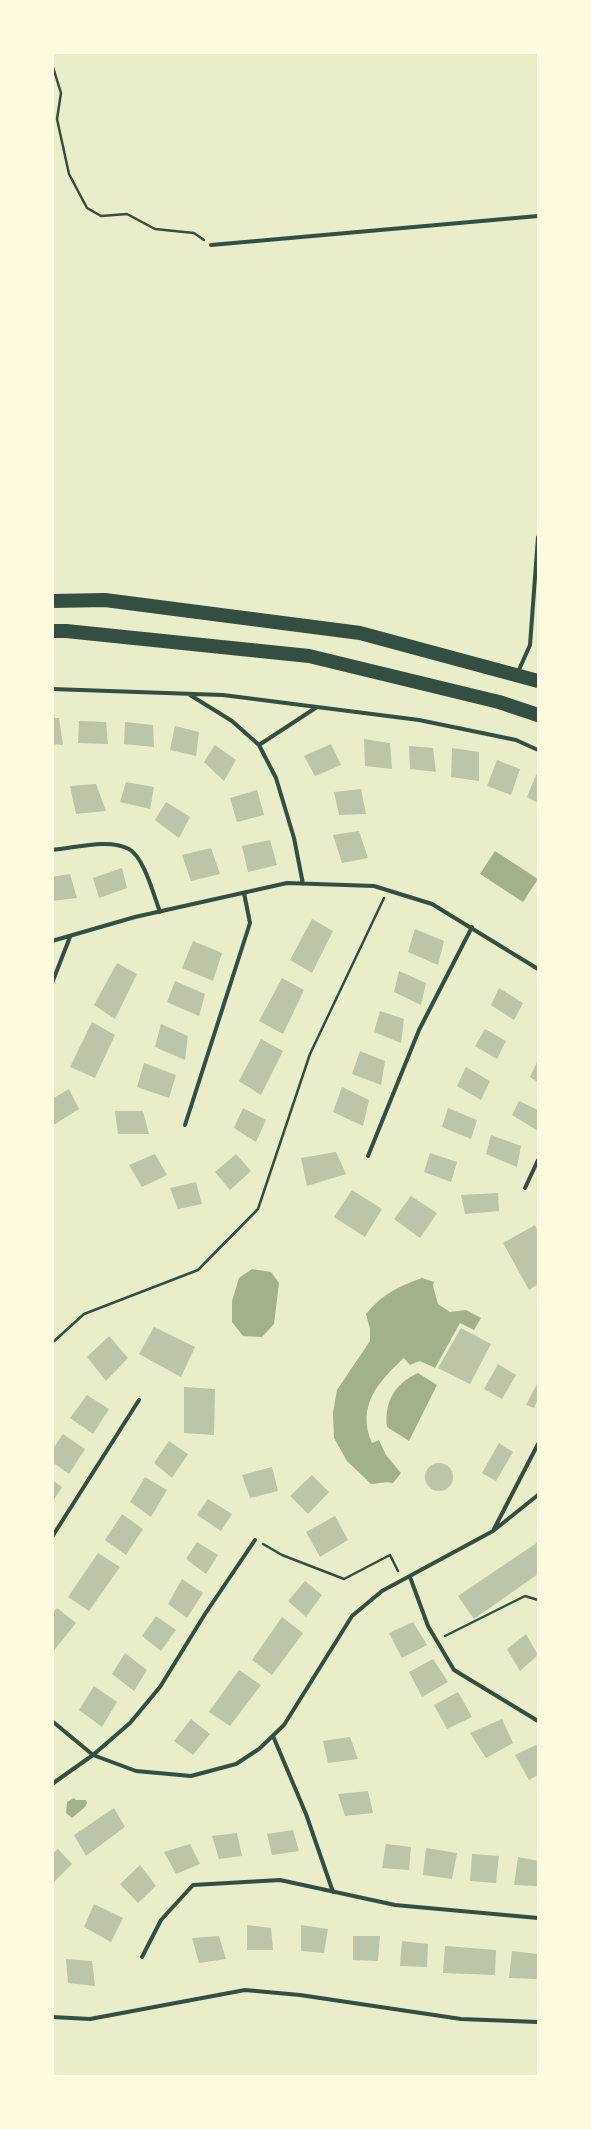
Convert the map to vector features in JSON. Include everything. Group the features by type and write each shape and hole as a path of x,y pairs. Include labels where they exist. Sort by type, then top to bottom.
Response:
{"highway":[{"path":"52,601 105,600 360,633 538,682"},
{"path":"52,631 66,630 309,656 498,702 538,716"}],"lane":[{"path":"211,245 538,216"},
{"path":"516,675 530,645 538,537"},
{"path":"52,689 223,695 419,720 516,740 538,750"},
{"path":"188,694 232,721 259,745 276,778 294,838 303,884"},
{"path":"259,745 317,707"},
{"path":"52,850 109,844 131,850 143,867 160,912"},
{"path":"52,941 135,917 287,884 374,886 432,904 538,969"},
{"path":"185,1125 250,923 244,893"},
{"path":"368,1156 419,1030 472,927"},
{"path":"52,983 70,937"},
{"path":"525,1188 538,1160"},
{"path":"52,1537 139,1400"},
{"path":"493,1531 538,1444"},
{"path":"52,1722 93,1754 136,1771 192,1776 236,1764 259,1749 284,1725 352,1616 382,1592 493,1531 538,1495"},
{"path":"52,1784 93,1754 130,1723 160,1687 205,1614 255,1540"},
{"path":"410,1577 428,1626 454,1670 538,1720"},
{"path":"273,1736 306,1814 333,1892"},
{"path":"142,1958 161,1920 193,1885 280,1880 395,1905 538,1918"},
{"path":"52,2017 90,2019 245,1990 300,1995 461,2019 538,2022"}],"path":[{"path":"52,64 61,92 58,118 69,174 88,208 101,216 127,214 155,229 194,233 211,245"},
{"path":"52,1343 84,1314 198,1270 258,1209 310,1054 388,890"},
{"path":"255,1540 282,1555 344,1579 390,1554 403,1580"},
{"path":"436,1640 525,1596 538,1600"}],"shaded area":[{"path":"495,851 538,879 523,902 480,874"},
{"path":"252,1269 271,1272 279,1283 274,1324 262,1337 243,1336 232,1322 232,1301 239,1278"},
{"path":"422,1278 434,1282 433,1286 438,1304 450,1312 466,1310 481,1318 474,1330 460,1323 435,1368 420,1361 410,1365 404,1358 378,1386 368,1406 368,1430 372,1443 379,1440 386,1455 401,1473 393,1483 371,1484 347,1461 334,1438 333,1413 337,1390 370,1341 370,1329 366,1314 378,1301 391,1292"},
{"path":"418,1373 437,1385 409,1441 387,1427 387,1409 397,1388"},
{"path":"74,1798 76,1800 86,1800 87,1803 72,1818 66,1813 67,1802"}],"building":[{"path":"52,718 59,718 63,745 52,744"},
{"path":"79,721 106,722 108,744 78,743"},
{"path":"125,722 153,725 154,747 124,744"},
{"path":"175,726 199,732 196,756 170,750"},
{"path":"364,739 390,743 392,769 365,766"},
{"path":"331,744 341,765 315,776 304,756"},
{"path":"215,745 236,760 224,781 204,762"},
{"path":"409,746 433,748 436,772 410,769"},
{"path":"452,748 479,752 479,781 451,777"},
{"path":"497,760 520,769 511,795 487,786"},
{"path":"536,775 538,776 538,803 527,797"},
{"path":"126,782 154,787 150,809 120,802"},
{"path":"96,784 106,811 76,814 70,786"},
{"path":"361,789 366,814 339,815 334,792"},
{"path":"257,790 264,815 237,822 230,798"},
{"path":"166,802 190,817 179,838 155,820"},
{"path":"359,831 368,858 342,863 333,835"},
{"path":"270,840 277,865 248,872 242,846"},
{"path":"211,848 220,874 191,881 182,855"},
{"path":"122,868 127,888 99,898 93,878"},
{"path":"70,874 77,898 52,901 52,877"},
{"path":"312,919 333,931 312,973 290,960"},
{"path":"415,929 444,941 438,965 408,952"},
{"path":"193,941 222,953 213,981 182,968"},
{"path":"117,963 137,974 115,1019 94,1005"},
{"path":"399,971 426,983 421,1005 394,992"},
{"path":"282,978 304,990 283,1034 259,1021"},
{"path":"175,981 205,994 199,1016 167,1002"},
{"path":"499,988 523,1003 514,1020 491,1005"},
{"path":"380,1011 404,1019 401,1043 374,1032"},
{"path":"92,1022 115,1035 95,1078 70,1067"},
{"path":"161,1024 188,1036 185,1060 155,1047"},
{"path":"485,1029 506,1041 497,1059 475,1046"},
{"path":"261,1039 283,1051 261,1095 239,1081"},
{"path":"360,1051 385,1061 381,1085 352,1074"},
{"path":"538,1060 538,1082 530,1077"},
{"path":"144,1063 176,1075 169,1098 137,1087"},
{"path":"466,1067 490,1081 481,1100 457,1086"},
{"path":"342,1087 369,1100 363,1126 333,1112"},
{"path":"69,1089 79,1109 52,1126 52,1099"},
{"path":"519,1101 538,1110 538,1131 512,1115"},
{"path":"243,1108 266,1120 256,1142 234,1128"},
{"path":"448,1108 477,1120 471,1139 442,1127"},
{"path":"115,1111 143,1111 149,1134 118,1134"},
{"path":"491,1135 521,1146 517,1167 486,1154"},
{"path":"336,1152 346,1174 307,1186 301,1158"},
{"path":"430,1153 457,1162 451,1182 424,1172"},
{"path":"155,1154 167,1175 142,1187 129,1165"},
{"path":"236,1154 251,1171 230,1190 215,1172"},
{"path":"196,1182 202,1204 178,1209 170,1188"},
{"path":"352,1190 382,1209 365,1237 334,1217"},
{"path":"498,1193 499,1211 465,1214 461,1195"},
{"path":"411,1196 437,1213 420,1238 394,1219"},
{"path":"535,1225 538,1232 538,1284 529,1290 503,1243"},
{"path":"154,1327 195,1347 181,1377 139,1354"},
{"path":"461,1328 491,1344 470,1384 438,1368"},
{"path":"109,1336 128,1358 106,1381 87,1357"},
{"path":"498,1364 516,1375 502,1399 484,1389"},
{"path":"538,1382 538,1399 534,1408 526,1405"},
{"path":"184,1387 215,1389 214,1435 184,1433"},
{"path":"87,1395 109,1409 93,1434 70,1418"},
{"path":"63,1434 85,1449 69,1474 52,1462 52,1450"},
{"path":"169,1441 188,1454 172,1478 154,1463"},
{"path":"499,1443 513,1452 496,1481 482,1473"},
{"path":"439,1463 449,1467 453,1477 449,1487 439,1491 429,1487 425,1477 429,1467"},
{"path":"272,1467 278,1491 250,1498 242,1475"},
{"path":"312,1475 329,1492 308,1514 290,1496"},
{"path":"145,1477 167,1490 151,1517 130,1502"},
{"path":"52,1480 62,1487 52,1503"},
{"path":"208,1499 232,1514 221,1531 197,1515"},
{"path":"122,1514 143,1529 126,1555 105,1540"},
{"path":"335,1516 348,1540 320,1557 306,1532"},
{"path":"197,1542 218,1555 206,1574 186,1559"},
{"path":"538,1542 538,1574 474,1619 458,1596"},
{"path":"98,1553 120,1567 89,1611 68,1597"},
{"path":"182,1579 203,1593 187,1618 168,1604"},
{"path":"305,1581 322,1595 306,1617 288,1601"},
{"path":"57,1608 76,1623 52,1653 52,1614"},
{"path":"156,1616 176,1630 161,1651 142,1636"},
{"path":"282,1617 303,1633 272,1675 252,1660"},
{"path":"413,1622 427,1645 402,1658 389,1633"},
{"path":"526,1634 538,1655 520,1671 507,1649"},
{"path":"125,1653 147,1670 134,1691 112,1674"},
{"path":"433,1659 448,1682 422,1697 409,1672"},
{"path":"239,1670 261,1685 230,1726 209,1712"},
{"path":"94,1686 117,1702 102,1727 79,1710"},
{"path":"458,1692 472,1717 447,1729 434,1705"},
{"path":"191,1719 210,1734 193,1755 174,1741"},
{"path":"502,1719 513,1743 486,1758 470,1733"},
{"path":"350,1737 358,1759 328,1763 323,1741"},
{"path":"538,1744 538,1775 529,1780 515,1755"},
{"path":"368,1791 373,1813 345,1816 338,1794"},
{"path":"114,1808 125,1827 86,1856 74,1835"},
{"path":"293,1830 299,1851 272,1855 267,1834"},
{"path":"237,1833 242,1856 219,1859 212,1836"},
{"path":"190,1844 200,1864 176,1874 164,1852"},
{"path":"386,1844 411,1847 409,1870 382,1868"},
{"path":"426,1848 457,1853 452,1879 423,1875"},
{"path":"58,1849 72,1864 52,1884 52,1854"},
{"path":"472,1854 499,1856 496,1883 470,1881"},
{"path":"518,1857 538,1861 538,1886 514,1885"},
{"path":"140,1865 156,1886 138,1903 120,1884"},
{"path":"94,1904 123,1918 111,1942 84,1927"},
{"path":"247,1925 271,1928 273,1950 247,1950"},
{"path":"301,1925 328,1929 324,1953 301,1951"},
{"path":"219,1936 226,1959 199,1963 192,1938"},
{"path":"353,1936 380,1936 378,1961 353,1960"},
{"path":"402,1941 428,1944 427,1967 400,1966"},
{"path":"445,1946 496,1950 495,1975 443,1973"},
{"path":"512,1951 538,1954 538,1979 509,1978"},
{"path":"66,1959 92,1961 95,1986 68,1983"}]}
